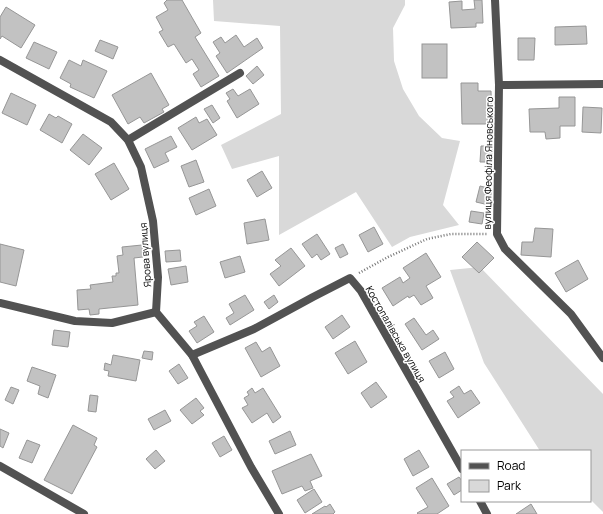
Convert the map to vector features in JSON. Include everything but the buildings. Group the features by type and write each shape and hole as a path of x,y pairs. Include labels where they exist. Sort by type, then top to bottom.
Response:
{"street":[{"name":"вулиця Феофіла Яновського","path":"495,0 499,85 497,234 505,249 571,314 603,358"},
{"name":"Ярова вулиця","path":"0,60 111,122 128,140 141,167 153,222 158,277 156,312"},
{"path":"128,140 240,73"},
{"path":"499,85 603,84"},
{"path":"192,355 254,329 350,278"},
{"name":"Костопалівська вулиця","path":"350,278 361,291 461,467"},
{"path":"0,303 75,321 112,323 156,312 192,355 251,467 279,514"},
{"path":"0,466 84,514"},
{"path":"481,502 487,514"}],"path":[{"path":"350,278 388,257 427,239 451,234 479,233"}],"green space":[{"path":"213,0 405,0 405,5 393,28 394,61 403,89 419,116 442,138 460,141 443,205 459,225 410,237 392,247 356,192 279,235 279,156 232,169 221,145 281,114 280,26 214,21"},
{"path":"480,267 603,394 603,512 591,500 591,450 539,450 484,363 450,270"}]}
